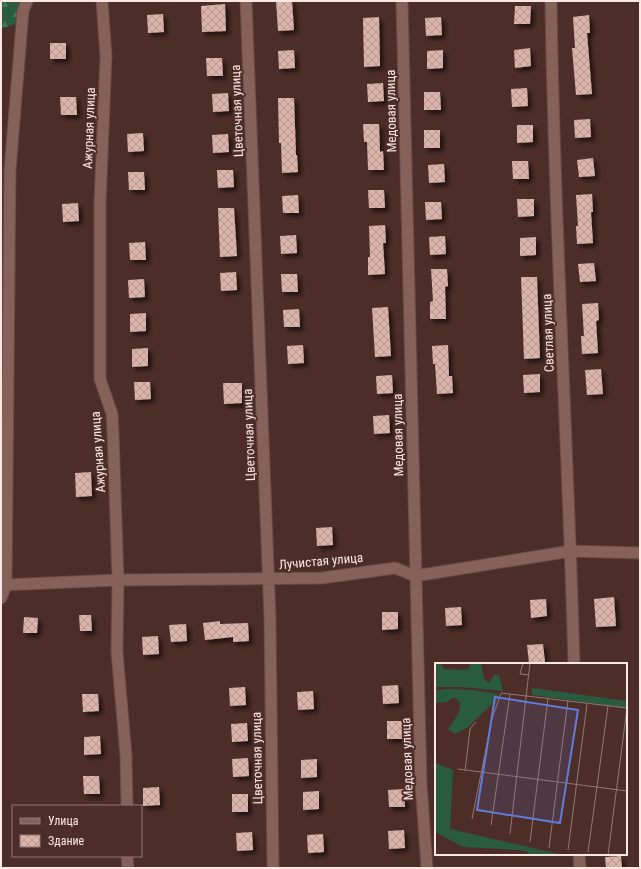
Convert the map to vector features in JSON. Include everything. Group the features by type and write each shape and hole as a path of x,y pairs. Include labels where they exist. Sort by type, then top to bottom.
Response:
{"street":[{"path":"1,598 3,585 10,170 23,11 28,1"},
{"name":"Ажурная улица","path":"102,1 106,56 100,203 100,379 112,414 118,580 118,652 126,756 127,805"},
{"name":"Цветочная улица","path":"246,1 268,580 273,868"},
{"name":"Медовая улица","path":"402,1 415,576 421,784 427,868"},
{"name":"Светлая улица","path":"552,1 553,133 571,552 574,663"},
{"path":"415,576 571,552 640,553"},
{"name":"Лучистая улица","path":"3,585 118,580 268,580 322,578 395,568 415,576"},
{"path":"579,855 580,868"},
{"path":"127,857 128,868"}],"green space":[{"path":"1,1 20,1 19,17 16,24 1,29"}],"building":[{"path":"276,1 292,1 294,30 278,31"},
{"path":"225,4 226,31 202,32 201,6"},
{"path":"515,6 531,6 530,24 514,24"},
{"path":"163,14 164,32 148,33 147,15"},
{"path":"589,15 590,33 587,33 592,94 576,95 572,48 575,48 573,17"},
{"path":"379,17 380,66 364,67 363,18"},
{"path":"441,17 442,35 426,36 425,18"},
{"path":"50,43 66,43 66,59 50,59"},
{"path":"530,48 531,66 515,68 514,50"},
{"path":"294,50 295,68 279,69 278,51"},
{"path":"443,50 443,68 427,69 427,51"},
{"path":"206,58 222,58 223,76 207,76"},
{"path":"383,83 384,101 368,102 367,84"},
{"path":"527,88 528,106 512,107 511,89"},
{"path":"424,92 440,92 441,110 424,110"},
{"path":"228,93 229,111 213,112 212,94"},
{"path":"60,97 76,97 77,115 61,115"},
{"path":"278,98 294,98 298,172 282,173 281,143 279,143"},
{"path":"590,119 591,137 575,138 574,120"},
{"path":"363,124 379,124 380,152 383,151 384,170 368,170 367,142 364,142"},
{"path":"517,125 533,125 533,142 517,143"},
{"path":"424,130 440,130 440,148 424,148"},
{"path":"143,133 144,151 128,152 127,134"},
{"path":"228,134 229,152 213,153 212,135"},
{"path":"593,158 595,176 579,177 577,160"},
{"path":"512,161 528,161 529,179 513,179"},
{"path":"444,164 445,182 429,183 428,165"},
{"path":"217,170 233,170 234,187 218,188"},
{"path":"128,172 144,172 145,190 129,190"},
{"path":"368,190 384,190 385,208 369,208"},
{"path":"592,194 593,212 591,212 593,243 577,244 576,226 578,226 576,195"},
{"path":"298,195 299,213 283,213 282,196"},
{"path":"517,199 534,199 534,216 518,217"},
{"path":"425,202 441,202 442,219 426,220"},
{"path":"78,203 79,221 63,222 62,204"},
{"path":"218,208 234,208 237,256 220,257"},
{"path":"385,225 386,243 383,243 385,274 368,275 368,257 370,257 369,226"},
{"path":"296,235 297,253 281,254 280,236"},
{"path":"445,236 446,254 430,255 429,237"},
{"path":"536,237 536,255 520,256 520,238"},
{"path":"145,242 146,260 130,260 129,243"},
{"path":"594,263 596,281 580,282 578,264"},
{"path":"431,269 447,269 448,286 445,287 446,319 430,319 430,302 433,301"},
{"path":"236,272 237,290 221,291 220,273"},
{"path":"281,274 297,274 298,292 282,292"},
{"path":"521,277 537,277 540,358 524,359"},
{"path":"144,279 145,297 129,298 128,280"},
{"path":"598,303 599,320 596,321 598,353 582,354 581,336 584,336 582,304"},
{"path":"388,307 391,356 375,357 372,308"},
{"path":"299,309 300,327 284,327 283,310"},
{"path":"146,313 146,331 130,332 130,314"},
{"path":"303,345 304,363 288,364 287,346"},
{"path":"448,345 449,376 452,376 453,393 437,394 432,346"},
{"path":"148,348 148,366 132,367 132,349"},
{"path":"601,369 603,394 587,395 585,370"},
{"path":"540,374 540,392 524,393 523,375"},
{"path":"392,375 393,393 377,394 376,376"},
{"path":"134,382 150,382 151,399 135,400"},
{"path":"223,383 242,383 242,403 224,404"},
{"path":"389,415 390,433 374,434 373,416"},
{"path":"91,472 92,496 76,497 75,473"},
{"path":"332,527 333,545 317,546 316,528"},
{"path":"614,597 616,626 596,627 594,599"},
{"path":"546,599 547,616 531,618 530,600"},
{"path":"461,607 462,625 446,626 445,608"},
{"path":"382,612 398,612 398,629 382,630"},
{"path":"79,615 91,615 92,631 80,631"},
{"path":"24,617 38,618 37,633 23,633"},
{"path":"220,621 220,624 248,623 249,641 233,642 233,637 205,640 203,623"},
{"path":"186,624 187,641 171,642 169,625"},
{"path":"158,636 159,654 143,655 142,637"},
{"path":"543,644 545,662 529,663 527,645"},
{"path":"398,685 399,703 383,704 382,686"},
{"path":"245,687 246,705 230,706 229,688"},
{"path":"313,691 314,709 298,710 297,692"},
{"path":"82,694 98,694 99,711 83,712"},
{"path":"387,721 403,721 404,739 387,739"},
{"path":"247,723 248,741 232,742 231,724"},
{"path":"100,736 101,754 84,755 84,737"},
{"path":"248,758 249,776 233,777 232,759"},
{"path":"317,759 317,777 301,778 301,760"},
{"path":"83,776 99,776 100,794 84,794"},
{"path":"159,787 160,805 143,806 143,788"},
{"path":"404,789 405,807 389,807 388,790"},
{"path":"319,791 319,809 303,810 303,792"},
{"path":"232,794 248,794 248,812 232,812"},
{"path":"404,830 405,848 389,849 388,831"},
{"path":"252,832 253,850 237,851 236,833"},
{"path":"323,834 324,852 308,853 307,835"},
{"path":"621,856 622,868 606,868 605,857"}]}
